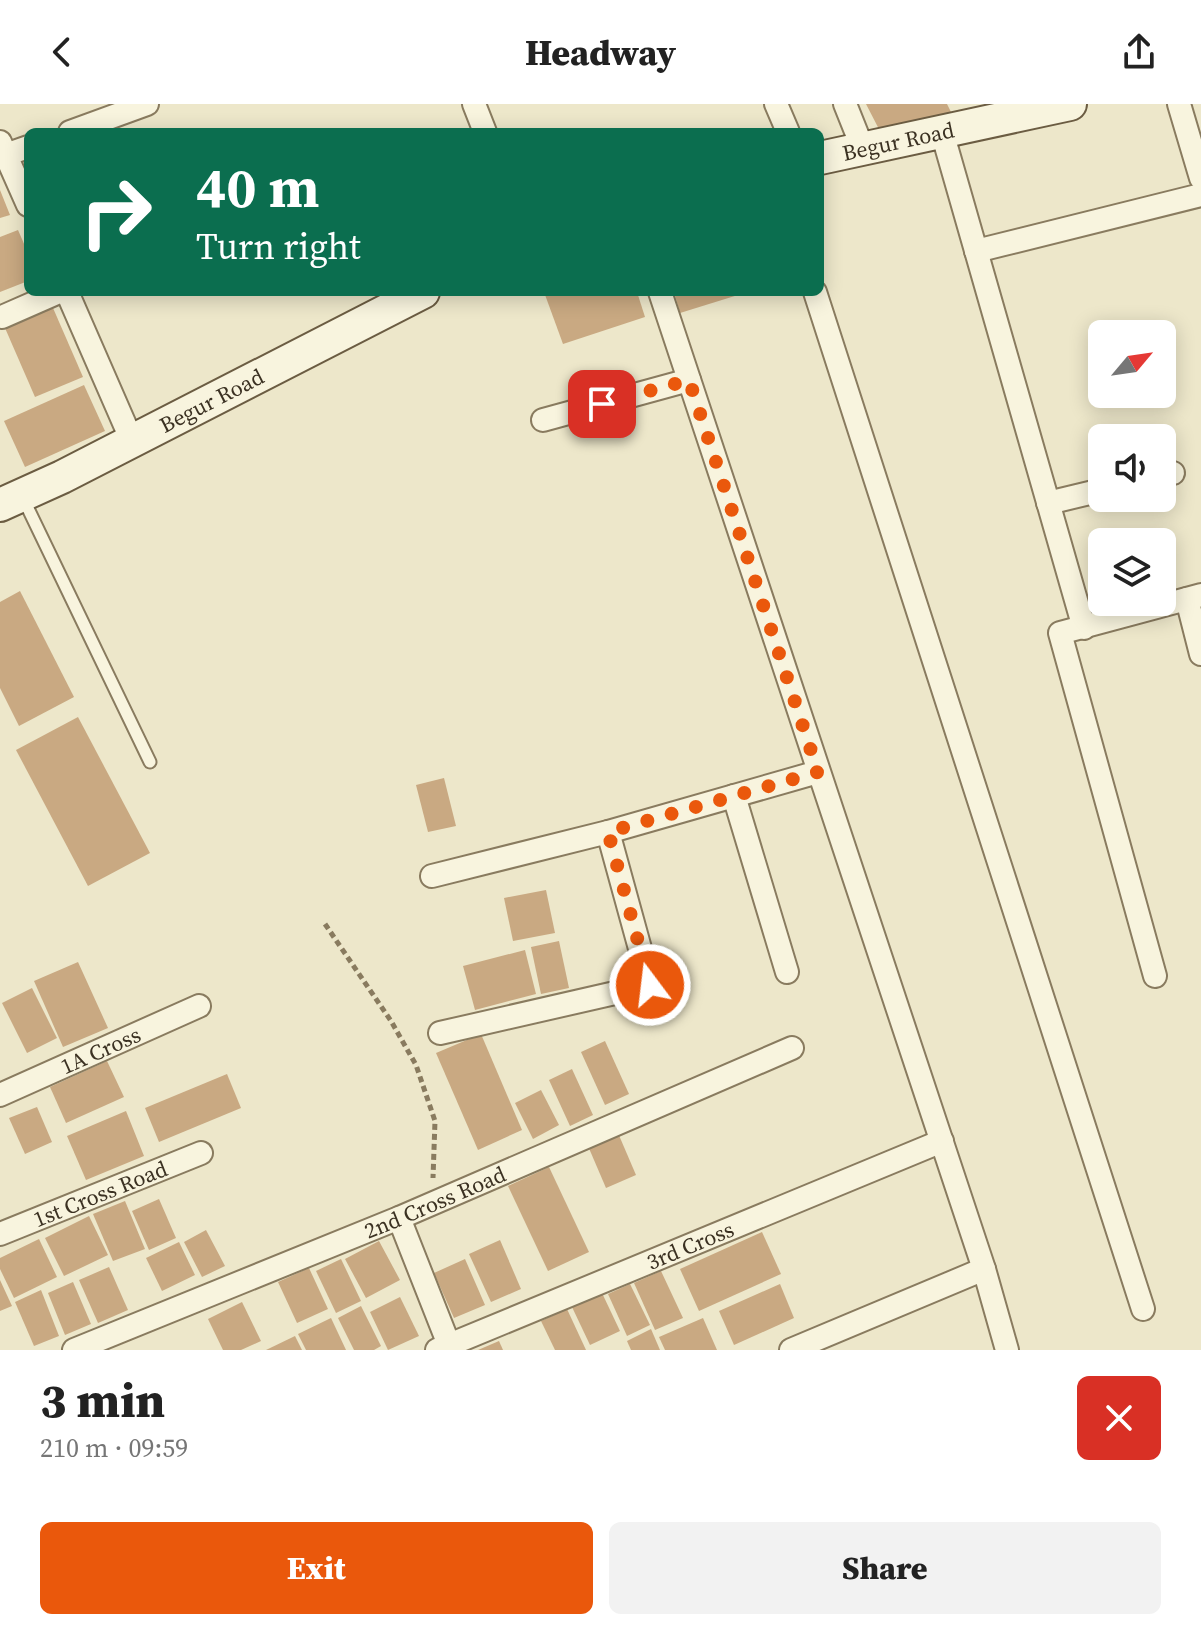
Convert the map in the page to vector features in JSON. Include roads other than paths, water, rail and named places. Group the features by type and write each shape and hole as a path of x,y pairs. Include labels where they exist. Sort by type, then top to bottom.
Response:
{"main road":[{"name":"Begur Road","path":"824,157 1070,104"},
{"name":"Begur Road","path":"11,501 415,296"}],"street":[{"path":"81,128 147,104"},
{"path":"474,104 483,128"},
{"path":"776,104 786,128"},
{"path":"845,104 863,149"},
{"path":"1179,104 1201,178"},
{"path":"942,132 1084,628"},
{"path":"24,148 2,151 24,197"},
{"path":"976,251 1201,195"},
{"path":"2,317 50,296"},
{"path":"69,296 132,441"},
{"path":"661,296 984,1269 1007,1350"},
{"path":"816,296 1143,1309"},
{"path":"543,420 689,380"},
{"path":"1048,503 1088,493"},
{"path":"1155,976 1060,633 1194,597 1201,654"},
{"path":"432,876 608,832 818,772"},
{"path":"734,796 787,972"},
{"path":"440,1033 650,985 608,832"},
{"name":"1A Cross","path":"0,1095 199,1006"},
{"name":"2nd Cross Road","path":"74,1350 399,1218 792,1048"},
{"name":"3rd Cross","path":"446,1348 942,1141"},
{"name":"1st Cross Road","path":"0,1234 201,1153"},
{"path":"399,1218 446,1348"},
{"path":"791,1350 984,1269"}],"lane":[{"path":"11,501 150,762"}]}
